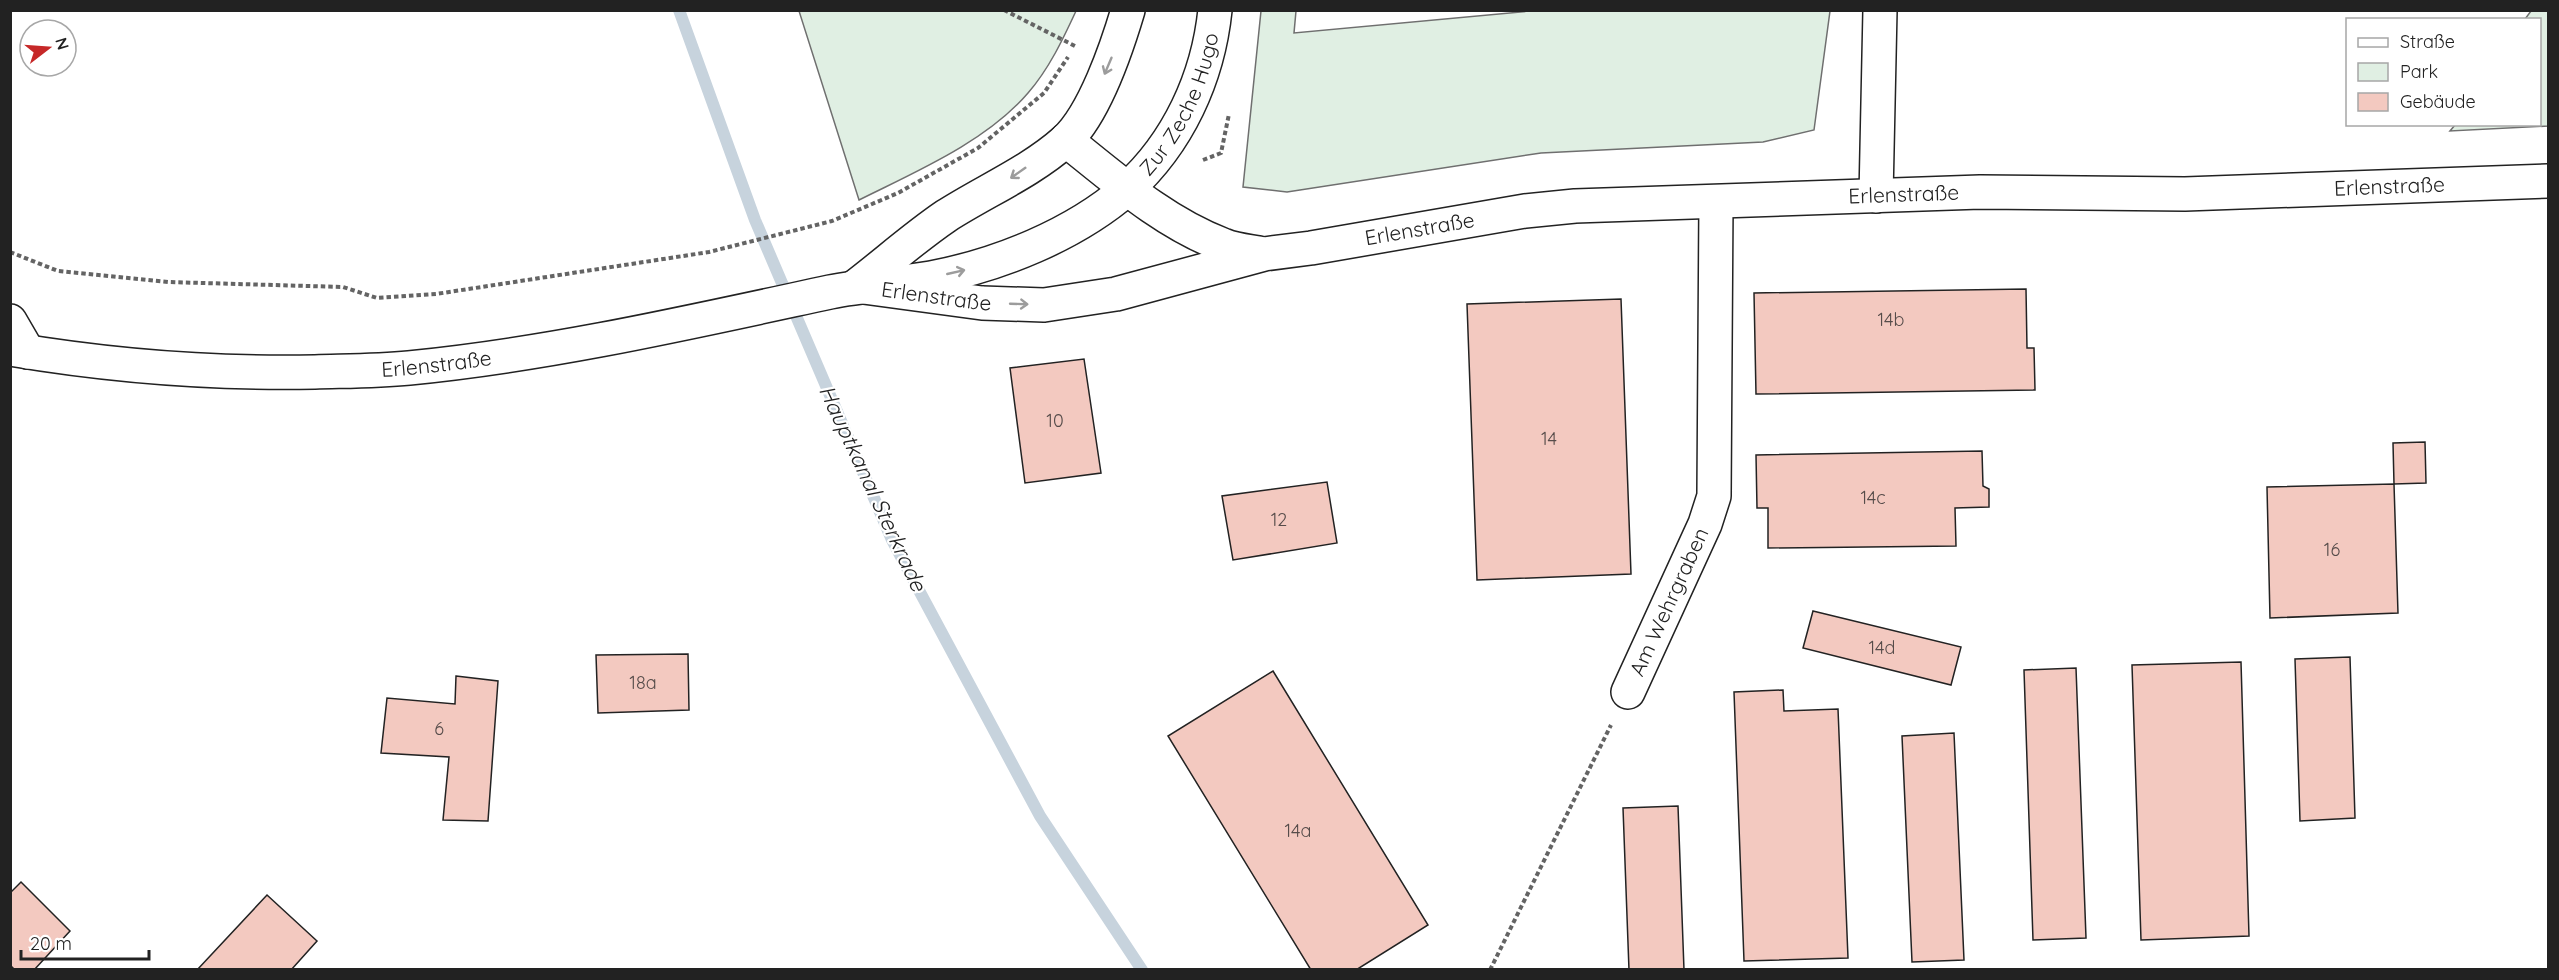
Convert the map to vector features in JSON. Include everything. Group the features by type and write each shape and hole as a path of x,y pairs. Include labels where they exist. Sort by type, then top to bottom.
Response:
{"main road":[{"path":"1066,140 1093,103 1119,40 1128,10"},
{"name":"Zur Zeche Hugo","path":"1126,189 1156,158 1176,129 1200,84 1215,10"},
{"path":"1876,196 1880,10"},
{"name":"Erlenstraße","path":"856,286 945,217 1010,179 1066,140 1126,189 1180,225 1224,246 1263,254"},
{"name":"Erlenstraße","path":"856,286 982,303 1044,305 1116,294 1263,254 1311,248 1525,211 1575,206 1980,192 2185,194 2548,181"},
{"name":"Erlenstraße","path":"19,350 153,367 240,373 408,368 546,348 722,315 856,286 932,278 979,266 1064,230 1126,189"},
{"name":"Am Wehrgraben","path":"1628,692 1705,524 1714,496 1716,202"},
{"path":"10,321 19,350"}],"path":[{"path":"1004,10 1075,46"},
{"path":"10,252 58,271 168,282 343,287 377,298 436,294 709,252 832,221 898,193 978,148 1044,93 1079,37"},
{"name":"Am Wehrgraben","path":"1490,969 1628,692"}],"green space":[{"path":"799,10 1076,11 1043,74 1011,111 971,141 949,154 859,200"},
{"path":"1541,10 1830,11 1814,130 1763,142 1541,153 1287,192 1243,187 1261,11 1296,11 1294,33"},
{"path":"2531,11 2548,11 2548,126 2450,131 2454,126 2541,126 2541,18 2526,18"}],"building":[{"path":"2026,289 2027,348 2034,348 2035,390 1756,394 1754,293"},
{"path":"1621,299 1631,574 1477,580 1467,304"},
{"path":"1084,359 1101,473 1025,483 1010,368"},
{"path":"2425,442 2426,483 2394,484 2393,443"},
{"path":"1982,451 1983,486 1989,489 1989,507 1955,508 1956,546 1768,548 1768,508 1757,508 1756,455"},
{"path":"1327,482 1337,543 1233,560 1222,496"},
{"path":"2394,484 2398,613 2270,618 2267,487"},
{"path":"1813,611 1961,647 1951,685 1803,648"},
{"path":"688,654 689,710 598,713 596,655"},
{"path":"2350,657 2355,818 2300,821 2295,659"},
{"path":"2241,662 2249,936 2141,940 2132,665"},
{"path":"2076,668 2086,938 2033,940 2024,670"},
{"path":"1273,671 1428,925 1356,970 1311,970 1168,736"},
{"path":"456,676 498,681 488,821 443,820 449,757 381,753 387,698 455,704"},
{"path":"1783,690 1784,711 1838,709 1848,958 1744,961 1734,692"},
{"path":"1954,733 1964,960 1912,962 1902,736"},
{"path":"1678,806 1684,970 1629,970 1623,808"},
{"path":"21,882 70,931 34,970 15,970 10,965 10,893"},
{"path":"267,895 317,941 291,970 197,970"}],"waterway":[{"name":"Hauptkanal Sterkrade","path":"679,10 755,220 892,540 1040,816 1142,970"}]}
